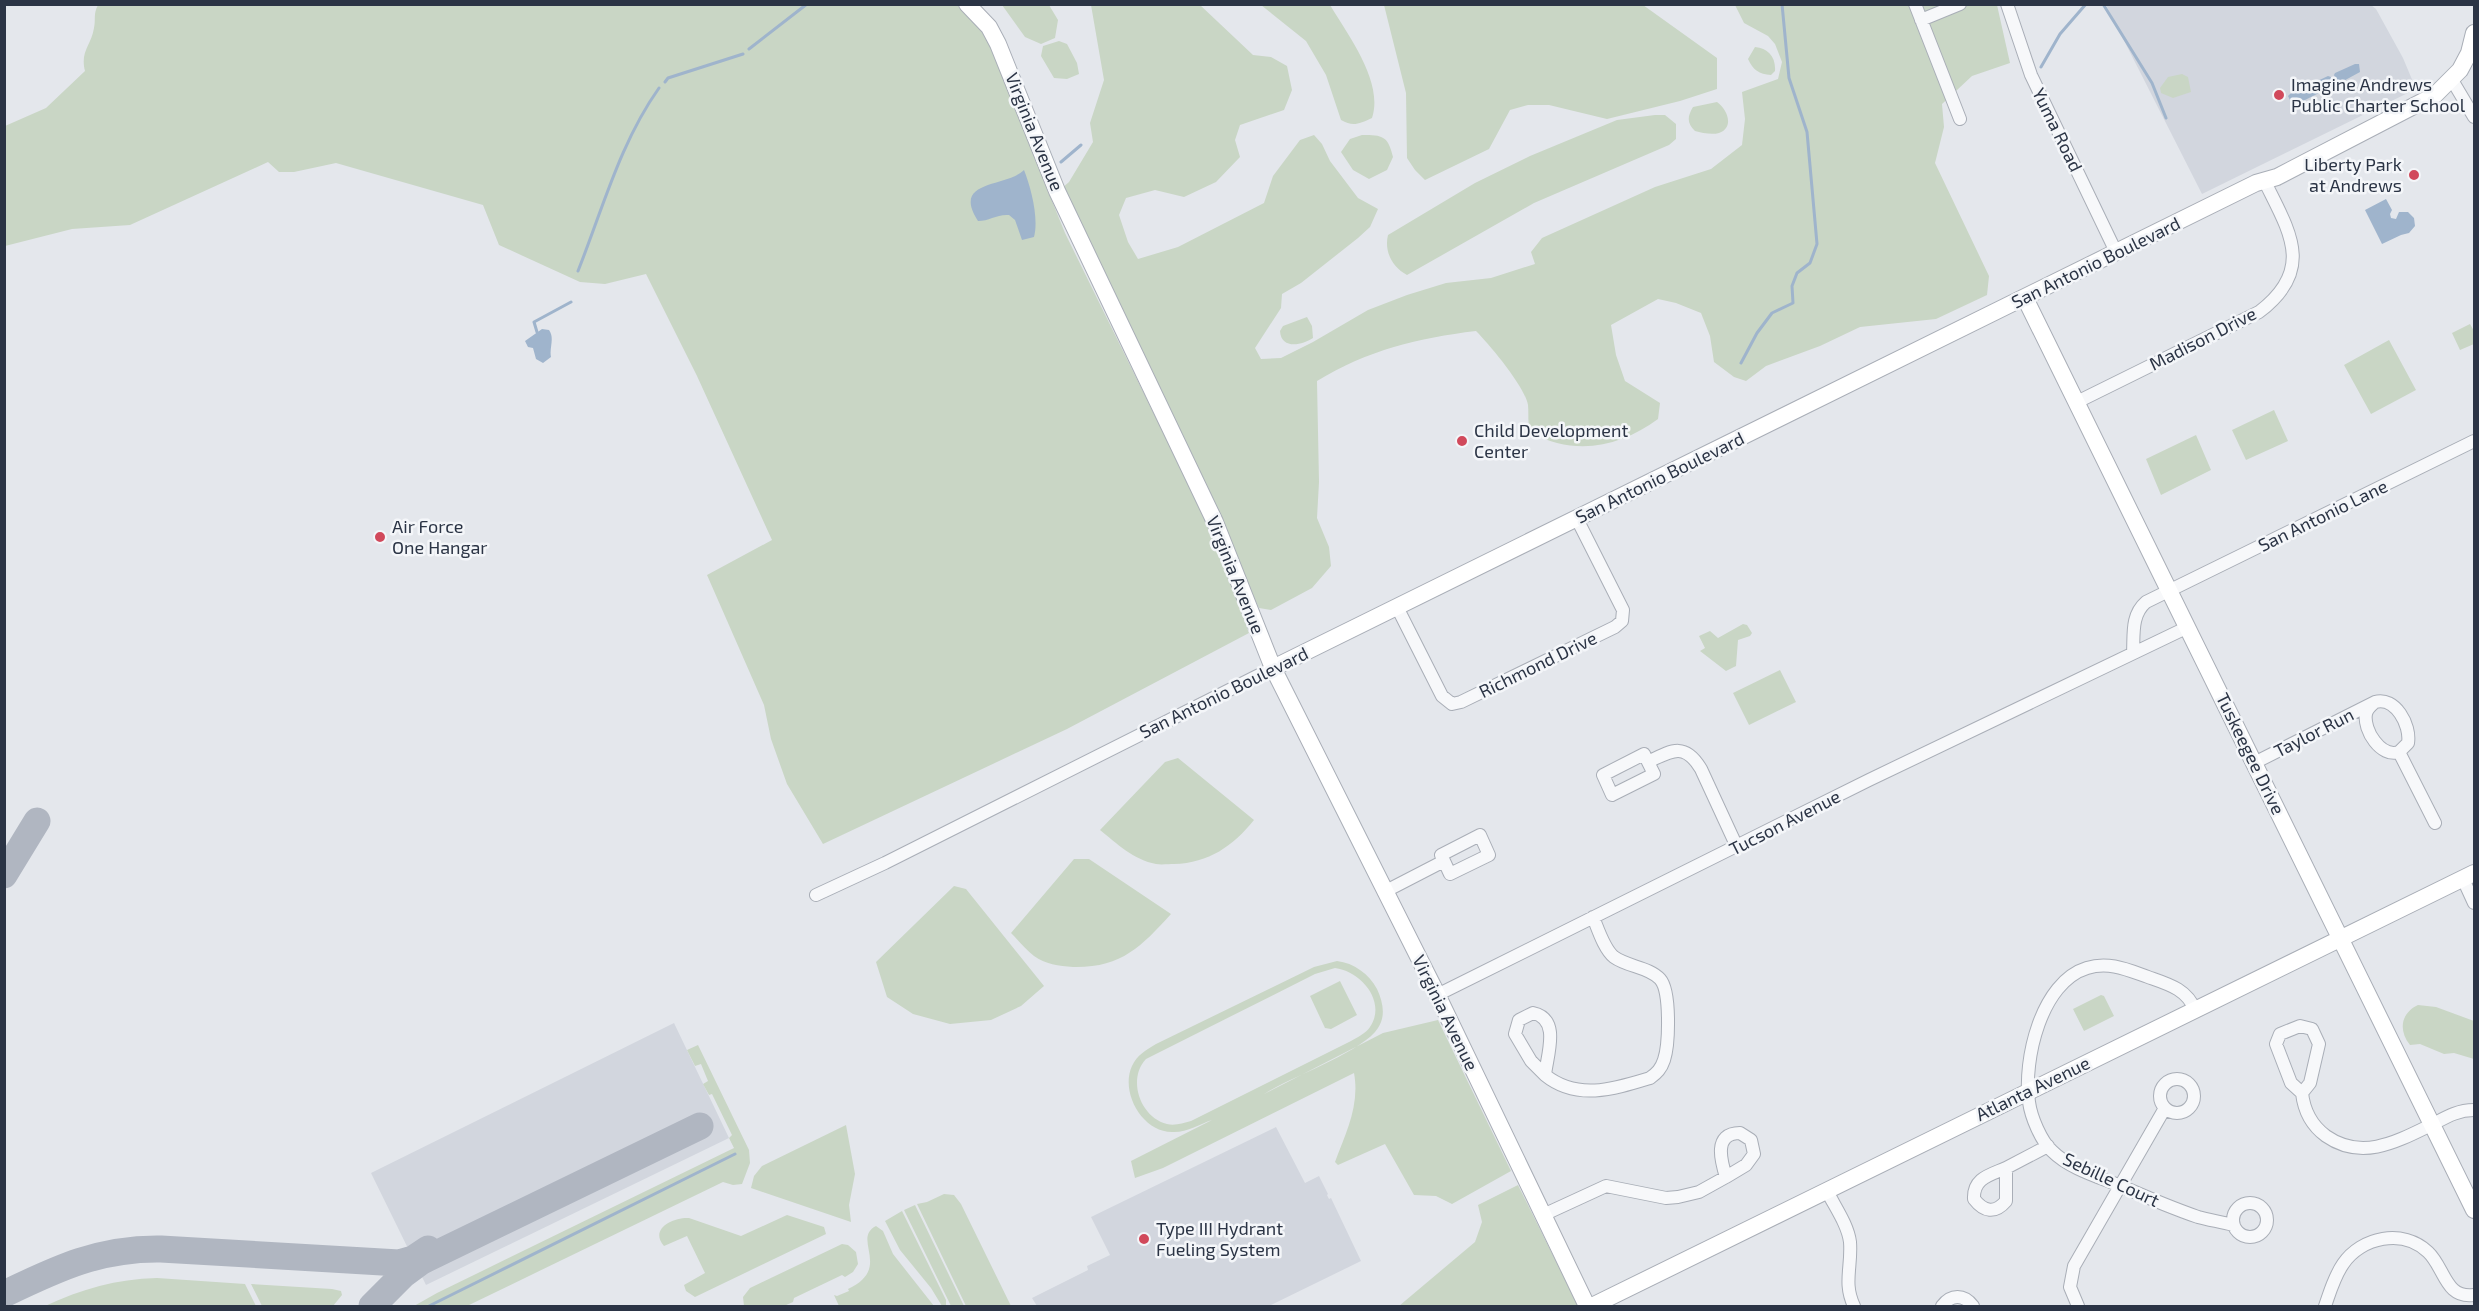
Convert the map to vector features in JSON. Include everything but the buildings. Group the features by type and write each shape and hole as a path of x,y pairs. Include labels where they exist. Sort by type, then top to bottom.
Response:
{"street":[{"name":"Virginia Avenue","path":"967,4 989,27 998,45 1057,191 1215,522 1274,668 1437,995 1587,1306"},
{"path":"1915,4 1960,119"},
{"path":"1921,20 1960,4"},
{"name":"Yuma Road","path":"2007,4 2031,75 2116,252"},
{"name":"San Antonio Boulevard","path":"816,895 895,858 2116,252 2388,122 2435,95 2452,80 2465,62 2475,33"},
{"path":"2452,80 2475,117"},
{"name":"Madison Drive","path":"2077,402 2259,312 2274,301 2284,288 2290,273 2294,247 2287,226 2264,180"},
{"name":"Tuskeegee Drive","path":"2025,298 2475,1210"},
{"name":"San Antonio Lane","path":"2171,590 2475,441"},
{"name":"Richmond Drive","path":"1397,607 1442,696 1452,704 1461,702 1615,627 1622,621 1623,610 1577,519"},
{"path":"2133,653 2135,617 2138,609 2146,602 2171,590"},
{"name":"Tucson Avenue","path":"1437,995 1879,775 2188,627"},
{"name":"Taylor Run","path":"2253,763 2375,702 2390,702 2402,718 2409,740 2399,752 2383,751 2375,741 2366,721 2366,715 2368,708 2375,702"},
{"path":"1648,762 1673,751 1683,751 1691,755 1701,770 1737,847"},
{"path":"2399,752 2435,823"},
{"path":"1384,892 1444,861"},
{"path":"2469,876 2475,903"},
{"name":"Atlanta Avenue","path":"1592,1306 2469,876"},
{"path":"1545,1075 1550,1028 1544,1017 1528,1014 1519,1020 1515,1035 1531,1061 1545,1075 1564,1087 1577,1091 1594,1092 1650,1078 1657,1073 1663,1063 1668,1006 1665,988 1661,980 1654,975 1612,956 1593,917"},
{"path":"2028,1092 2033,1048 2048,1002 2063,982 2078,971 2099,966 2118,966 2177,988 2190,999 2195,1010"},
{"path":"2302,1093 2310,1083 2319,1044 2314,1031 2306,1026 2280,1034 2276,1044 2291,1083 2302,1093 2305,1111 2318,1130 2338,1143 2358,1149 2392,1144 2457,1112 2475,1110"},
{"name":"Sebille Court","path":"2028,1092 2030,1107 2048,1146 2072,1165 2197,1216 2233,1225"},
{"path":"2078,1306 2071,1294 2071,1275 2093,1231 2165,1108"},
{"path":"2006,1168 2048,1146"},
{"path":"1543,1215 1606,1186 1666,1198 1699,1192 1726,1177"},
{"path":"1827,1191 1848,1234 1850,1245 1847,1287 1854,1306"},
{"path":"2325,1306 2337,1274 2349,1256 2362,1246 2384,1238 2402,1239 2418,1244 2433,1258 2452,1289 2462,1296 2475,1295"},
{"path":"1942,1306 1955,1297 1967,1300 1972,1306"}],"shaded area":[{"name":"Imagine Andrews Public Charter School","path":"2106,5 2371,5 2376,9 2403,58 2416,89 2202,194"},
{"path":"674,1023 729,1138 426,1285 371,1173"},
{"path":"1276,1127 1305,1183 1319,1176 1361,1261 1269,1306 1037,1306 1032,1298 1088,1270 1087,1266 1110,1255 1091,1217"}],"green space":[{"path":"98,5 957,5 980,27 1008,82 1065,233 1211,530 1249,633 1067,729 823,844 787,784 771,739 764,705 707,575 772,540 697,376 646,274 605,284 580,282 499,245 483,205 336,163 294,172 279,172 268,162 130,225 72,229 5,246 5,126 46,108 85,71 84,58 93,34"},
{"path":"1002,5 1049,5 1058,20 1055,38 1041,44 1025,37"},
{"path":"1091,5 1200,5 1253,55 1271,57 1287,66 1292,90 1284,110 1240,125 1235,140 1240,157 1216,182 1184,197 1155,190 1126,198 1119,215 1128,242 1138,259 1178,247 1264,203 1273,176 1300,140 1314,135 1358,198 1378,209 1370,227 1358,238 1301,283 1282,294 1281,308 1255,348 1261,359 1281,358 1368,310 1407,295 1446,283 1491,278 1535,264 1531,252 1542,238 1655,187 1711,169 1742,145 1745,119 1742,92 1778,79 1782,62 1775,44 1768,36 1744,23 1735,5 1997,5 2010,63 1972,76 1942,104 1944,127 1935,163 1989,276 1987,295 1936,319 1860,327 1820,346 1766,366 1746,381 1734,377 1714,362 1710,336 1701,313 1658,299 1611,325 1616,355 1625,381 1660,403 1658,419 1623,439 1597,445 1557,443 1531,433 1528,405 1521,388 1476,331 1434,337 1374,353 1355,361 1317,381 1319,482 1317,518 1329,547 1331,566 1312,588 1271,610 1259,608 1061,189 1069,182 1093,142 1090,123 1104,80"},
{"path":"1261,5 1330,5 1369,74 1373,89 1372,118 1356,124 1341,120 1326,75 1306,41"},
{"path":"1384,5 1643,5 1717,58 1717,89 1680,101 1607,119 1549,105 1528,105 1510,110 1489,149 1425,180 1407,158 1406,93"},
{"path":"1059,41 1067,44 1077,63 1079,74 1067,79 1054,78 1041,56 1043,46"},
{"path":"1755,47 1764,49 1773,58 1775,71 1771,75 1757,71 1750,63 1748,59"},
{"path":"2182,74 2188,77 2191,92 2173,98 2161,93 2160,88 2168,77"},
{"path":"1717,102 1724,109 1728,118 1727,127 1716,134 1695,131 1689,120 1693,107"},
{"path":"1665,115 1676,124 1676,139 1669,145 1534,203 1407,275 1397,268 1390,258 1387,247 1388,235 1475,183 1530,156 1617,120"},
{"path":"1362,135 1384,138 1393,157 1387,170 1369,179 1353,170 1341,152 1350,139"},
{"path":"1307,317 1312,326 1313,338 1298,344 1284,341 1280,331 1283,326"},
{"path":"2470,324 2474,331 2474,344 2460,350 2452,333"},
{"path":"2389,340 2416,390 2371,414 2344,365"},
{"path":"2274,410 2288,441 2246,460 2232,430"},
{"path":"2196,435 2211,470 2161,495 2146,459"},
{"path":"1743,624 1747,625 1752,633 1738,640 1736,666 1726,671 1700,651 1705,648 1699,636 1710,631 1718,638"},
{"path":"1780,670 1796,702 1749,725 1733,693"},
{"path":"1178,758 1254,820 1238,838 1209,856 1187,863 1156,864 1133,855 1100,830 1165,762"},
{"path":"1074,859 1089,859 1171,914 1139,946 1104,964 1073,967 1038,959 1011,933"},
{"path":"954,886 966,889 1044,986 1021,1006 991,1020 950,1024 913,1014 887,997 876,962"},
{"path":"1337,961 1349,964 1365,974 1377,989 1382,1004 1383,1014 1378,1028 1358,1046 1383,1033 1438,1020 1511,1171 1452,1204 1436,1196 1414,1195 1385,1144 1338,1165 1335,1162 1354,1108 1354,1073 1163,1168 1135,1178 1131,1161 1212,1120 1188,1130 1172,1132 1151,1125 1136,1109 1129,1087 1132,1066 1136,1059 1156,1044 1314,967","holes":["1335,968 1345,970 1362,981 1373,998 1374,1017 1370,1027 1362,1035 1191,1121 1167,1124 1158,1120 1143,1106 1137,1087 1137,1077 1146,1059 1315,974"]},
{"path":"1340,981 1357,1015 1331,1029 1325,1028 1310,996"},
{"path":"2101,995 2104,996 2114,1016 2084,1031 2073,1009"},
{"path":"2418,1005 2436,1007 2474,1021 2474,1059 2454,1053 2444,1054 2420,1044 2410,1045 2404,1034 2403,1022 2412,1008"},
{"path":"698,1045 749,1150 750,1163 742,1184 733,1185 723,1182 467,1306 414,1306 734,1148 729,1138 732,1135 712,1094 709,1095 703,1084 708,1081 701,1064 695,1066 687,1050"},
{"path":"846,1125 855,1174 849,1205 851,1222 751,1188 754,1176 762,1166"},
{"path":"1518,1185 1578,1306 1399,1306 1475,1242 1482,1222 1478,1205"},
{"path":"944,1194 954,1195 961,1204 1011,1306 966,1306 917,1204"},
{"path":"915,1205 964,1306 951,1306 904,1210"},
{"path":"902,1211 946,1300 946,1305 949,1306 942,1306 931,1288 900,1250 885,1221"},
{"path":"787,1215 824,1227 826,1234 695,1297 686,1291 684,1285 705,1273 687,1236 664,1246 660,1240 659,1234 665,1225 683,1218 741,1236"},
{"path":"876,1226 883,1231 893,1254 934,1306 839,1306 834,1295 849,1291 848,1289 861,1281 868,1272 870,1263 867,1238 869,1232"},
{"path":"842,1244 848,1245 856,1252 858,1264 853,1272 794,1298 793,1302 784,1306 744,1306 743,1297 750,1288"},
{"path":"157,1278 245,1284 256,1306 45,1306 100,1286 127,1280"},
{"path":"251,1284 332,1289 341,1291 342,1295 333,1306 262,1306"}],"water":[{"path":"2359,64 2360,72 2338,84 2335,73"},
{"path":"2328,76 2331,77 2333,86 2293,106 2288,96 2290,94"},
{"path":"1024,170 1036,221 1034,237 1022,240 1015,220 1009,215 978,221 971,207 971,198 984,186 1016,176"},
{"path":"2386,199 2392,210 2391,218 2396,219 2399,212 2408,212 2414,218 2415,226 2409,233 2382,244 2365,210"},
{"path":"542,329 549,330 552,340 551,357 543,363 536,359 533,348 528,347 525,341"}],"waterway":[{"path":"749,49 807,4"},
{"path":"1741,363 1757,333 1772,313 1793,303 1792,286 1797,273 1810,263 1817,244 1807,132 1789,78 1782,4"},
{"path":"2041,67 2060,34 2086,4"},
{"path":"2103,4 2152,83 2166,118"},
{"path":"665,82 668,78 743,54"},
{"path":"578,271 623,153 645,109 659,88"},
{"path":"1061,162 1081,145"},
{"path":"537,332 534,322 571,302"},
{"path":"429,1306 735,1154"}],"taxiway":[{"path":"4,875 37,821"},
{"path":"372,1306 403,1275 422,1261 700,1126"},
{"path":"4,1294 61,1268 118,1252 161,1249 399,1263 413,1259 428,1249"}],"place":[{"name":"Imagine Andrews Public Charter School","path":"2279,95"},
{"name":"Liberty Park at Andrews","path":"2414,175"},
{"name":"Child Development Center","path":"1462,441"},
{"name":"Air Force One Hangar","path":"380,537"},
{"name":"Type III Hydrant Fueling System","path":"1144,1239"}]}
